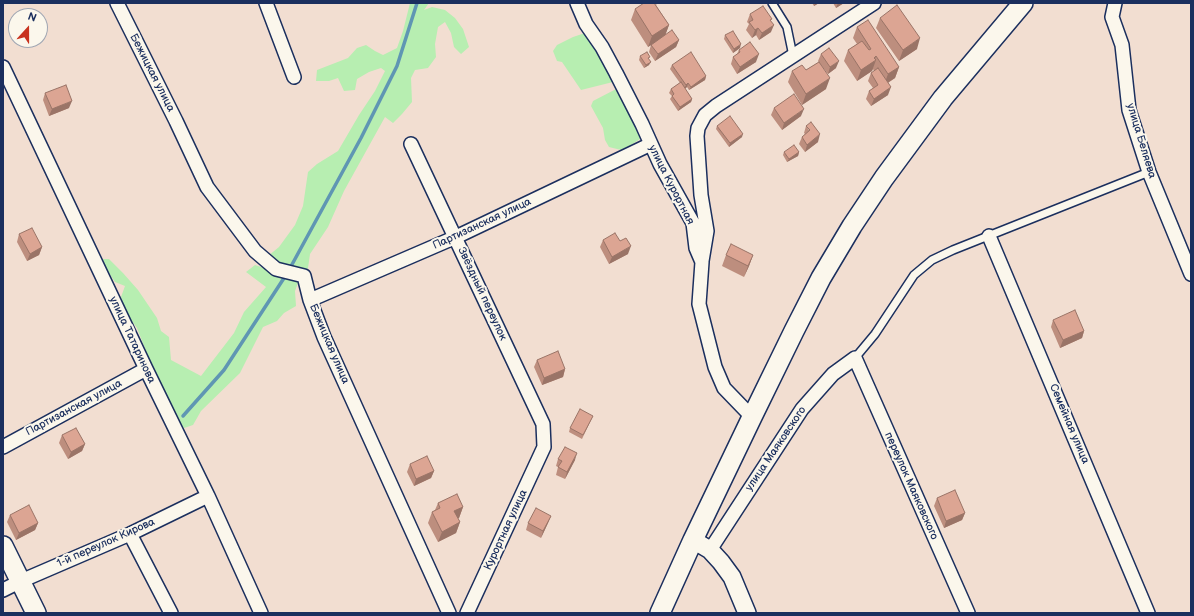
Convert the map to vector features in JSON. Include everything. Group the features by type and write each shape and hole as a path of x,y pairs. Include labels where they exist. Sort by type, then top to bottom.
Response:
{"main road":[{"path":"660,613 693,540 811,298 852,226 884,178 943,98 1023,3"},
{"path":"3,546 36,613"}],"street":[{"name":"Бежицкая улица","path":"117,3 207,187 255,251 276,269 304,276 310,300 324,337 449,613"},
{"path":"266,3 294,77"},
{"name":"улица Курортная","path":"577,3 586,24 602,47 616,73 660,164 693,223 696,248 702,262 699,304 715,367 724,388 752,417"},
{"path":"702,262 707,230 701,195 697,136 698,128 705,115 716,106 874,3"},
{"name":"улица Беляева","path":"1115,3 1112,17 1122,45 1129,110 1149,172 1191,274"},
{"name":"улица Татаринова","path":"3,67 208,496 261,613"},
{"name":"Звёздный переулок","path":"411,144 543,424 544,447"},
{"name":"Партизанская улица","path":"310,300 456,237 651,144"},
{"name":"Семейная улица","path":"989,236 1148,613"},
{"name":"улица Маяковского","path":"710,550 802,409 833,374 854,358"},
{"name":"переулок Маяковского","path":"854,358 968,613"},
{"name":"Партизанская улица","path":"3,446 146,369"},
{"name":"Курортная улица","path":"467,613 544,447"},
{"name":"1-й переулок Кирова","path":"3,590 21,580 130,534 208,496"},
{"path":"130,534 171,613"},
{"path":"693,540 710,550 721,562 732,577 747,613"}],"lane":[{"path":"772,3 787,27 793,56"},
{"path":"854,358 875,334 914,275 932,260 953,250 1149,172"}],"green space":[{"path":"410,3 429,3 424,10 432,7 445,10 455,18 463,29 469,47 461,54 454,47 451,33 445,22 438,27 435,44 436,57 428,68 415,70 411,78 412,102 402,114 393,123 385,117 344,191 328,227 310,254 308,268 299,280 295,291 296,306 284,313 277,321 263,327 240,373 201,411 193,425 184,428 176,417 151,364 137,328 124,306 121,297 125,286 115,282 106,269 103,259 109,259 123,273 138,290 157,318 161,331 169,337 171,360 201,376 234,333 244,312 266,287 246,272 255,265 267,269 268,256 279,247 295,225 303,206 308,172 317,164 338,151 375,91 385,71 381,68 369,72 357,79 355,90 344,91 338,78 329,81 316,81 317,70 348,58 357,48 366,45 383,55 397,48"},
{"path":"585,33 618,68 613,82 581,90 562,62 557,61 553,51 557,45"},
{"path":"620,87 643,137 621,150 609,147 605,140 603,128 591,106 593,101"}],"building":[{"path":"644,3 654,3 669,25 652,36 635,9"},
{"path":"897,5 920,38 903,50 880,18"},
{"path":"763,6 772,19 770,20 774,25 762,33 758,28 755,30 749,22 753,20 750,14"},
{"path":"868,20 899,67 888,74 876,56 874,58 876,60 861,70 848,50 862,41 869,50 871,49 857,27"},
{"path":"672,30 679,40 658,54 651,45"},
{"path":"733,31 741,44 734,49 725,35"},
{"path":"750,42 759,54 740,67 733,57 740,52 739,50"},
{"path":"829,48 839,61 830,67 821,54"},
{"path":"647,52 650,57 648,58 651,62 646,65 640,56"},
{"path":"691,52 706,76 691,87 688,83 686,85 672,65"},
{"path":"819,62 830,78 806,94 792,71 802,65 806,70"},
{"path":"878,68 891,87 874,99 869,91 878,85 871,73"},
{"path":"681,82 692,99 680,107 672,96 674,94 671,89"},
{"path":"66,85 72,101 52,109 45,93"},
{"path":"794,94 804,109 784,123 774,108"},
{"path":"730,116 743,134 730,143 717,126"},
{"path":"811,122 820,134 807,145 802,137 810,130 806,126"},
{"path":"794,145 799,152 789,159 784,152"},
{"path":"32,228 42,247 30,254 19,234"},
{"path":"615,233 620,241 626,238 631,246 612,257 603,240"},
{"path":"731,244 753,255 748,266 726,255"},
{"path":"1075,310 1084,331 1063,340 1053,320"},
{"path":"558,351 565,369 544,378 537,360"},
{"path":"580,409 593,416 583,435 570,428"},
{"path":"76,428 85,444 71,452 62,435"},
{"path":"565,447 577,453 567,472 558,467 562,461 558,459"},
{"path":"427,456 434,471 416,479 410,464"},
{"path":"955,490 965,513 946,521 937,498"},
{"path":"457,494 463,507 454,511 460,522 442,532 432,512 440,508 438,503"},
{"path":"29,505 38,523 19,533 10,515"},
{"path":"536,508 551,516 543,531 528,523"}],"waterway":[{"path":"289,270 361,138 397,66 417,3"},
{"path":"183,416 224,370 286,275"}]}
